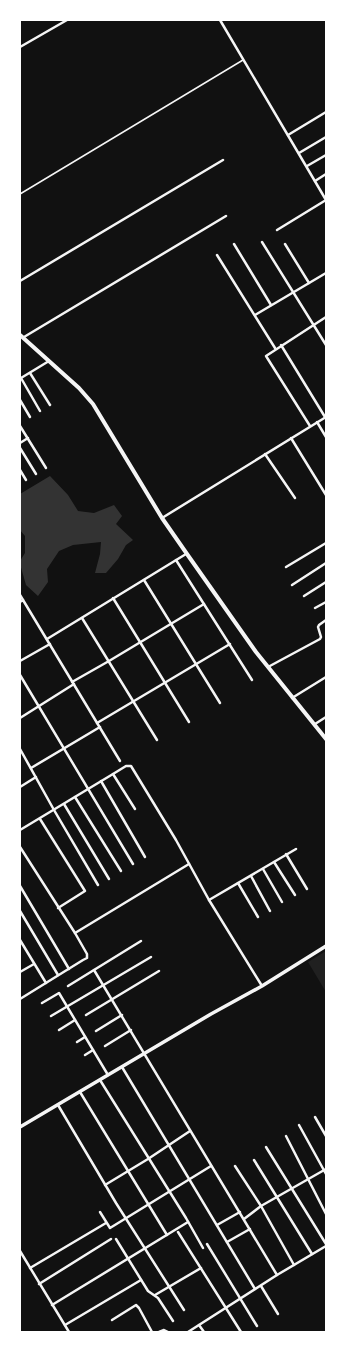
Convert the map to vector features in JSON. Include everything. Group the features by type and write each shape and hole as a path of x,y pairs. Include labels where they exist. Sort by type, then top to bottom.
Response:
{"main road":[{"path":"22,336 79,388 92,404 162,518 186,554 268,667 326,738"}],"street":[{"path":"20,47 67,20"},
{"path":"220,20 326,198 277,230"},
{"path":"288,135 326,112"},
{"path":"298,153 326,137"},
{"path":"307,166 326,155"},
{"path":"20,282 223,160"},
{"path":"315,181 326,174"},
{"path":"22,336 226,216"},
{"path":"262,242 326,345"},
{"path":"234,244 271,305"},
{"path":"285,244 308,283"},
{"path":"217,255 275,348"},
{"path":"255,316 326,272"},
{"path":"310,426 266,354 326,317"},
{"path":"162,518 326,417 281,345"},
{"path":"40,411 21,378 49,361"},
{"path":"30,372 50,405"},
{"path":"20,400 30,417"},
{"path":"317,422 326,437"},
{"path":"20,426 46,468"},
{"path":"20,443 28,438"},
{"path":"291,438 326,495"},
{"path":"20,448 36,474"},
{"path":"265,454 296,498"},
{"path":"20,470 26,480"},
{"path":"286,567 326,543"},
{"path":"47,639 186,554"},
{"path":"176,560 252,680"},
{"path":"292,585 326,563"},
{"path":"144,580 220,703"},
{"path":"304,596 326,582"},
{"path":"20,595 120,761"},
{"path":"113,598 189,722"},
{"path":"20,602 24,600"},
{"path":"315,608 326,602"},
{"path":"20,718 73,683 204,604"},
{"path":"82,618 157,740"},
{"path":"268,667 320,639 321,637 318,627 326,620"},
{"path":"20,661 50,644"},
{"path":"97,722 134,702 230,644"},
{"path":"20,675 133,864"},
{"path":"292,698 326,678"},
{"path":"314,725 326,717"},
{"path":"31,768 100,728"},
{"path":"20,749 98,885"},
{"path":"20,830 128,765 132,768 176,840 209,900 262,986"},
{"path":"113,774 135,809"},
{"path":"20,787 36,777"},
{"path":"100,781 145,857"},
{"path":"75,797 121,871"},
{"path":"64,804 109,879"},
{"path":"40,819 85,890 58,908"},
{"path":"20,847 75,933 85,951 87,958 20,998"},
{"path":"209,900 296,849"},
{"path":"286,854 307,889"},
{"path":"274,862 295,895"},
{"path":"75,933 189,864"},
{"path":"263,869 282,902"},
{"path":"250,876 270,911"},
{"path":"238,883 258,917"},
{"path":"20,886 69,969"},
{"path":"20,911 58,975"},
{"path":"20,940 46,983"},
{"path":"68,986 141,941"},
{"path":"20,1127 211,1014 262,986 326,946"},
{"path":"50,1016 151,957"},
{"path":"20,968 21,972 34,964"},
{"path":"94,970 277,1275"},
{"path":"86,1015 160,970"},
{"path":"42,1003 59,993 108,1075"},
{"path":"96,1031 122,1015"},
{"path":"59,1030 75,1020"},
{"path":"105,1046 131,1030"},
{"path":"77,1042 85,1037"},
{"path":"85,1055 93,1050"},
{"path":"122,1067 255,1289"},
{"path":"100,1080 203,1248"},
{"path":"80,1092 167,1235"},
{"path":"58,1105 144,1249 184,1310"},
{"path":"315,1117 326,1136"},
{"path":"244,1218 261,1206 325,1171 299,1125"},
{"path":"105,1185 190,1131"},
{"path":"286,1136 307,1180 326,1214"},
{"path":"188,1332 326,1245 266,1147"},
{"path":"254,1160 312,1254"},
{"path":"100,1212 110,1228 211,1166"},
{"path":"235,1166 261,1206 294,1265"},
{"path":"217,1225 240,1212"},
{"path":"52,1305 188,1222"},
{"path":"30,1268 106,1223"},
{"path":"227,1242 250,1229"},
{"path":"178,1232 241,1332"},
{"path":"39,1284 111,1239"},
{"path":"116,1239 148,1291 158,1298 173,1321"},
{"path":"207,1244 257,1326"},
{"path":"20,1251 69,1332"},
{"path":"154,1295 201,1268"},
{"path":"65,1326 141,1280"},
{"path":"261,1286 278,1314"},
{"path":"112,1320 136,1305 152,1332"},
{"path":"199,1325 204,1332"},
{"path":"159,1332 164,1330 168,1332"}],"lane":[{"path":"20,194 244,60"}],"shaded area":[{"path":"50,476 68,495 78,511 94,513 114,505 122,516 116,524 133,540 126,545 118,559 106,573 95,573 100,554 101,542 73,545 59,551 47,569 48,582 38,596 26,585 20,564 20,561 25,553 25,536 20,530 20,494"},
{"path":"326,951 326,992 308,962"}]}
